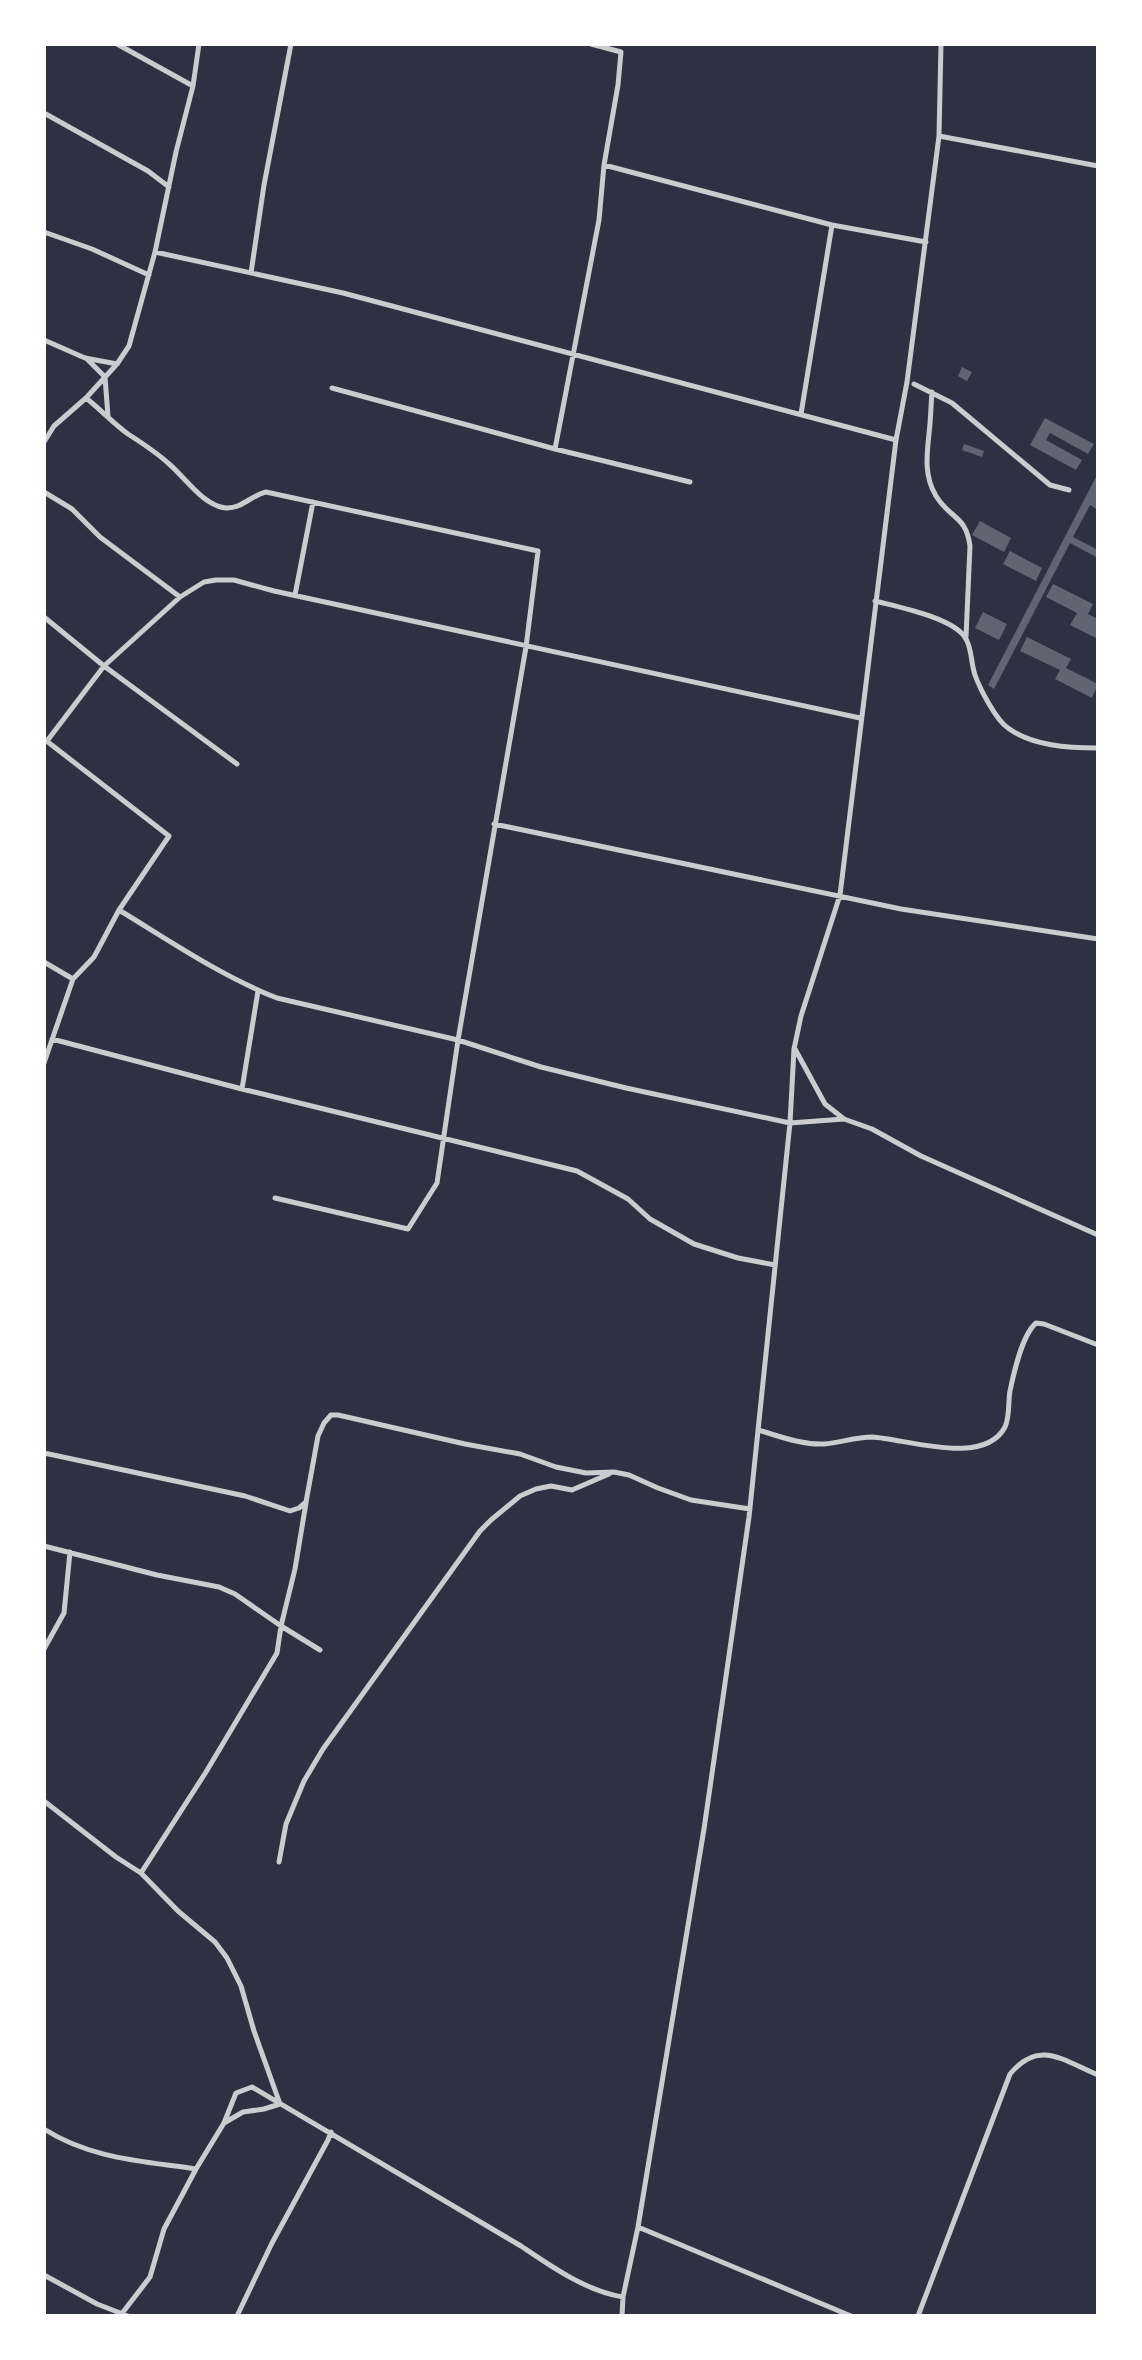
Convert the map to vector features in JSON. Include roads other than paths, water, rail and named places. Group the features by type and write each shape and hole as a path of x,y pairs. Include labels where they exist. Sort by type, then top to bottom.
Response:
{"street":[{"path":"117,44 193,86"},
{"path":"44,442 54,426 86,398 117,364 135,333 193,86 199,44"},
{"path":"251,273 291,44"},
{"path":"555,449 599,220 621,52 591,44"},
{"path":"622,2316 704,1829 750,1509 790,1123 794,1049 801,1016 840,895 896,440 939,136 941,44"},
{"path":"44,113 148,171 169,187"},
{"path":"939,136 1098,166"},
{"path":"604,165 832,225 926,242"},
{"path":"801,414 832,225"},
{"path":"44,232 92,249 149,275"},
{"path":"155,252 343,293 896,440"},
{"path":"44,340 85,358 117,364"},
{"path":"85,358 105,377 109,417"},
{"path":"914,384 952,403 1050,485 1069,490"},
{"path":"332,388 690,482"},
{"path":"932,392 926,452 928,476 944,507 962,521 968,531 966,638 975,677 1006,727 1029,739 1068,748 1098,748"},
{"path":"86,398 125,432 168,462 200,494 216,505 225,508 237,506 256,494 266,492 538,551 526,647 458,1040 437,1183 408,1229 275,1198"},
{"path":"44,492 72,509 100,537 180,597"},
{"path":"295,595 313,502"},
{"path":"44,1063 73,979 94,957 119,910 169,836 45,740 104,666 180,597 204,582 234,580 526,647 860,718"},
{"path":"875,601 929,615 966,638"},
{"path":"44,617 104,666 237,764"},
{"path":"494,824 901,909 1098,939"},
{"path":"119,910 258,991 277,998 458,1040 555,1070 790,1123 844,1119"},
{"path":"44,962 73,979"},
{"path":"242,1089 258,991"},
{"path":"52,1039 577,1171 628,1199 650,1219 694,1244 738,1258 775,1265"},
{"path":"794,1049 825,1104 844,1119 872,1129 921,1156 1098,1235"},
{"path":"758,1430 797,1442 824,1444 867,1437 967,1449 983,1445 1005,1428 1014,1375 1028,1330 1036,1323 1098,1345"},
{"path":"141,1873 277,1653 318,1436 331,1415 373,1421 520,1454 571,1470 629,1475 691,1500 750,1509"},
{"path":"44,1453 245,1496 290,1511 306,1502"},
{"path":"279,1862 286,1824 304,1781 323,1749 480,1531 520,1496 551,1486 572,1490 614,1472"},
{"path":"44,1546 157,1575 219,1587 235,1594 320,1650"},
{"path":"44,1649 64,1613 70,1552"},
{"path":"44,1801 141,1873 178,1911 215,1942 241,1986 280,2104"},
{"path":"918,2316 1010,2074 1021,2061 1034,2055 1049,2055 1098,2075"},
{"path":"44,2275 123,2315 150,2277 164,2229 224,2123 236,2093 252,2087 553,2268 601,2294 623,2297"},
{"path":"224,2123 243,2112 280,2104"},
{"path":"44,2129 96,2152 152,2165 196,2169"},
{"path":"237,2316 331,2132"},
{"path":"638,2227 851,2316"}]}
